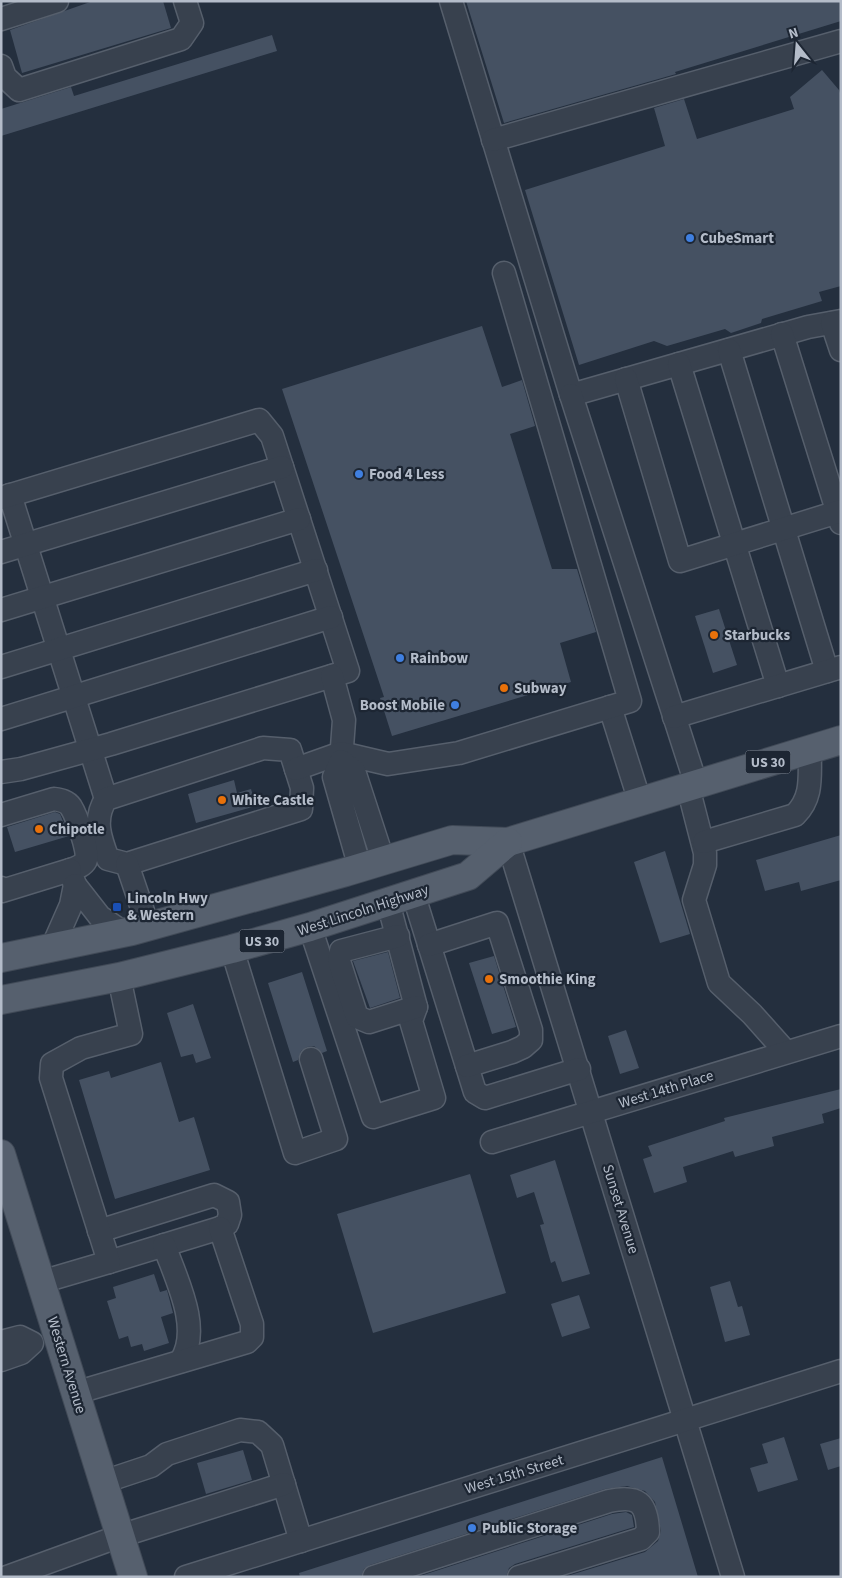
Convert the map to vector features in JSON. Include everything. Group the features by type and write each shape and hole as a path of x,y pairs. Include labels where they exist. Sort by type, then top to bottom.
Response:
{"main road":[{"name":"West Lincoln Highway","path":"1,958 136,930 452,840 508,842 841,740"},
{"name":"West Lincoln Highway","path":"1,1000 119,977 232,949 310,927 468,876 508,842"},
{"name":"Western Avenue","path":"2,1158 133,1577"}],"street":[{"path":"1,19 57,1"},
{"path":"1,66 5,77 19,90 181,39 192,23 185,1"},
{"path":"451,1 571,395 674,717 704,842 705,865 694,900 719,983 752,1014 786,1052"},
{"path":"493,140 841,42"},
{"path":"296,769 341,757 388,764 459,753 630,701 504,273"},
{"path":"571,395 782,334 837,322 841,350"},
{"path":"626,379 680,561 784,528 840,515 782,334"},
{"path":"674,717 834,669 784,528 729,350"},
{"path":"679,364 778,686"},
{"path":"1,772 22,769 90,749 348,671 272,436 259,420 6,497 26,545 42,598 59,649 90,749 106,799"},
{"path":"1,552 282,468"},
{"path":"1,610 299,519"},
{"path":"1,667 316,570"},
{"path":"1,719 331,616"},
{"path":"332,676 344,720 341,757 354,771 372,864"},
{"path":"610,707 640,802"},
{"path":"263,748 290,750 296,769 302,788 301,809 127,864 108,859 100,839 98,811 106,799 263,748"},
{"path":"704,842 794,815 805,805 809,794 810,749"},
{"path":"1,815 54,799 63,800 71,807 87,851 87,859 76,873 71,905 52,948"},
{"name":"Sunset Avenue","path":"508,842 733,1577"},
{"path":"76,873 100,917 136,930 127,864"},
{"path":"1,888 2,891 76,873"},
{"path":"310,927 373,1117 434,1098 398,936 400,898"},
{"path":"400,898 429,945 475,1092 485,1098 579,1069"},
{"path":"429,945 497,923 531,1030 531,1040 523,1047 467,1066"},
{"path":"398,936 341,951 339,961 357,1017 369,1022 414,1014"},
{"path":"232,949 295,1153 336,1139 311,1059"},
{"path":"109,1262 51,1078 52,1064 74,1052 132,1034 119,977"},
{"path":"348,1041 414,1014"},
{"name":"West 14th Place","path":"492,1142 841,1036"},
{"path":"41,1282 220,1228 227,1224 230,1214 228,1202 214,1195 99,1231"},
{"path":"75,1393 247,1342 252,1337 252,1324 220,1228"},
{"path":"164,1245 186,1307 189,1331 188,1350 181,1361"},
{"path":"1,1360 21,1353 32,1343 57,1335"},
{"path":"1,1342 20,1337 32,1343"},
{"name":"West 15th Street","path":"186,1577 841,1371"},
{"path":"103,1482 150,1466 167,1454 240,1430 258,1432 272,1445 301,1541"},
{"path":"6,1577 120,1536 284,1484"},
{"path":"374,1577 610,1501 624,1498 636,1499 644,1506 648,1532 641,1539 519,1577"}],"building":[{"path":"93,1 163,1 171,28 22,73 10,30"},
{"path":"466,1 841,1 841,21 675,72 676,74 504,123"},
{"path":"272,35 277,51 1,136 1,109 71,87 74,96"},
{"name":"CubeSmart","path":"822,70 839,90 841,96 841,286 819,292 822,301 762,319 761,323 731,333 725,329 667,346 654,341 579,365 525,190 665,146 654,108 684,99 697,139 794,109 790,97"},
{"path":"482,326 502,387 522,380 535,426 510,434 552,569 577,569 596,632 560,643 571,682 392,736 380,698 384,697 282,389"},
{"name":"Starbucks","path":"719,609 737,665 713,673 695,616"},
{"name":"White Castle","path":"234,780 237,793 251,789 256,806 196,823 188,794"},
{"name":"Chipotle","path":"55,812 60,814 69,836 15,852 7,827"},
{"path":"841,835 841,880 801,891 799,882 765,891 756,860"},
{"path":"665,851 690,934 660,943 634,862"},
{"path":"388,952 400,998 370,1008 353,961"},
{"name":"Smoothie King","path":"494,956 516,1027 492,1034 469,963"},
{"path":"302,972 327,1051 322,1053 314,1046 307,1047 301,1051 298,1060 293,1062 268,983"},
{"path":"193,1004 211,1058 196,1063 193,1054 181,1057 167,1013"},
{"path":"626,1030 639,1068 620,1074 608,1036"},
{"path":"161,1062 179,1122 194,1117 210,1170 115,1199 79,1080 109,1071 111,1078"},
{"path":"841,1089 841,1108 822,1114 824,1123 772,1137 774,1146 735,1157 733,1151 683,1167 687,1182 654,1193 643,1159 652,1156 648,1146 725,1121 724,1118"},
{"path":"555,1160 590,1274 562,1282 555,1261 551,1263 540,1225 544,1224 534,1192 517,1198 510,1175"},
{"path":"470,1174 506,1293 373,1333 337,1214"},
{"path":"154,1274 160,1292 167,1290 173,1313 161,1317 169,1343 144,1351 142,1344 131,1347 128,1336 119,1339 107,1301 116,1298 113,1287"},
{"path":"730,1281 738,1307 742,1306 750,1335 725,1342 710,1287"},
{"path":"579,1295 590,1328 562,1337 551,1304"},
{"path":"784,1437 798,1480 758,1492 750,1468 768,1463 762,1444"},
{"path":"841,1438 841,1466 828,1470 820,1444"},
{"path":"243,1450 252,1480 206,1494 197,1463"},
{"path":"662,1457 698,1577 564,1577 645,1552 658,1541 661,1531 655,1502 645,1491 627,1486 605,1489 370,1565 364,1569 361,1577 300,1577 299,1573"},
{"name":"Public Storage","path":"626,1512 632,1515 634,1527 515,1564 509,1568 506,1577 417,1577 612,1514"}],"place":[{"name":"CubeSmart","path":"690,238"},
{"name":"Food 4 Less","path":"359,474"},
{"name":"Starbucks","path":"714,635"},
{"name":"Rainbow","path":"400,658"},
{"name":"Subway","path":"504,688"},
{"name":"Boost Mobile","path":"455,705"},
{"name":"White Castle","path":"222,800"},
{"name":"Chipotle","path":"39,829"},
{"name":"Lincoln Hwy & Western","path":"117,907"},
{"name":"Smoothie King","path":"489,979"},
{"name":"Public Storage","path":"472,1528"}]}
